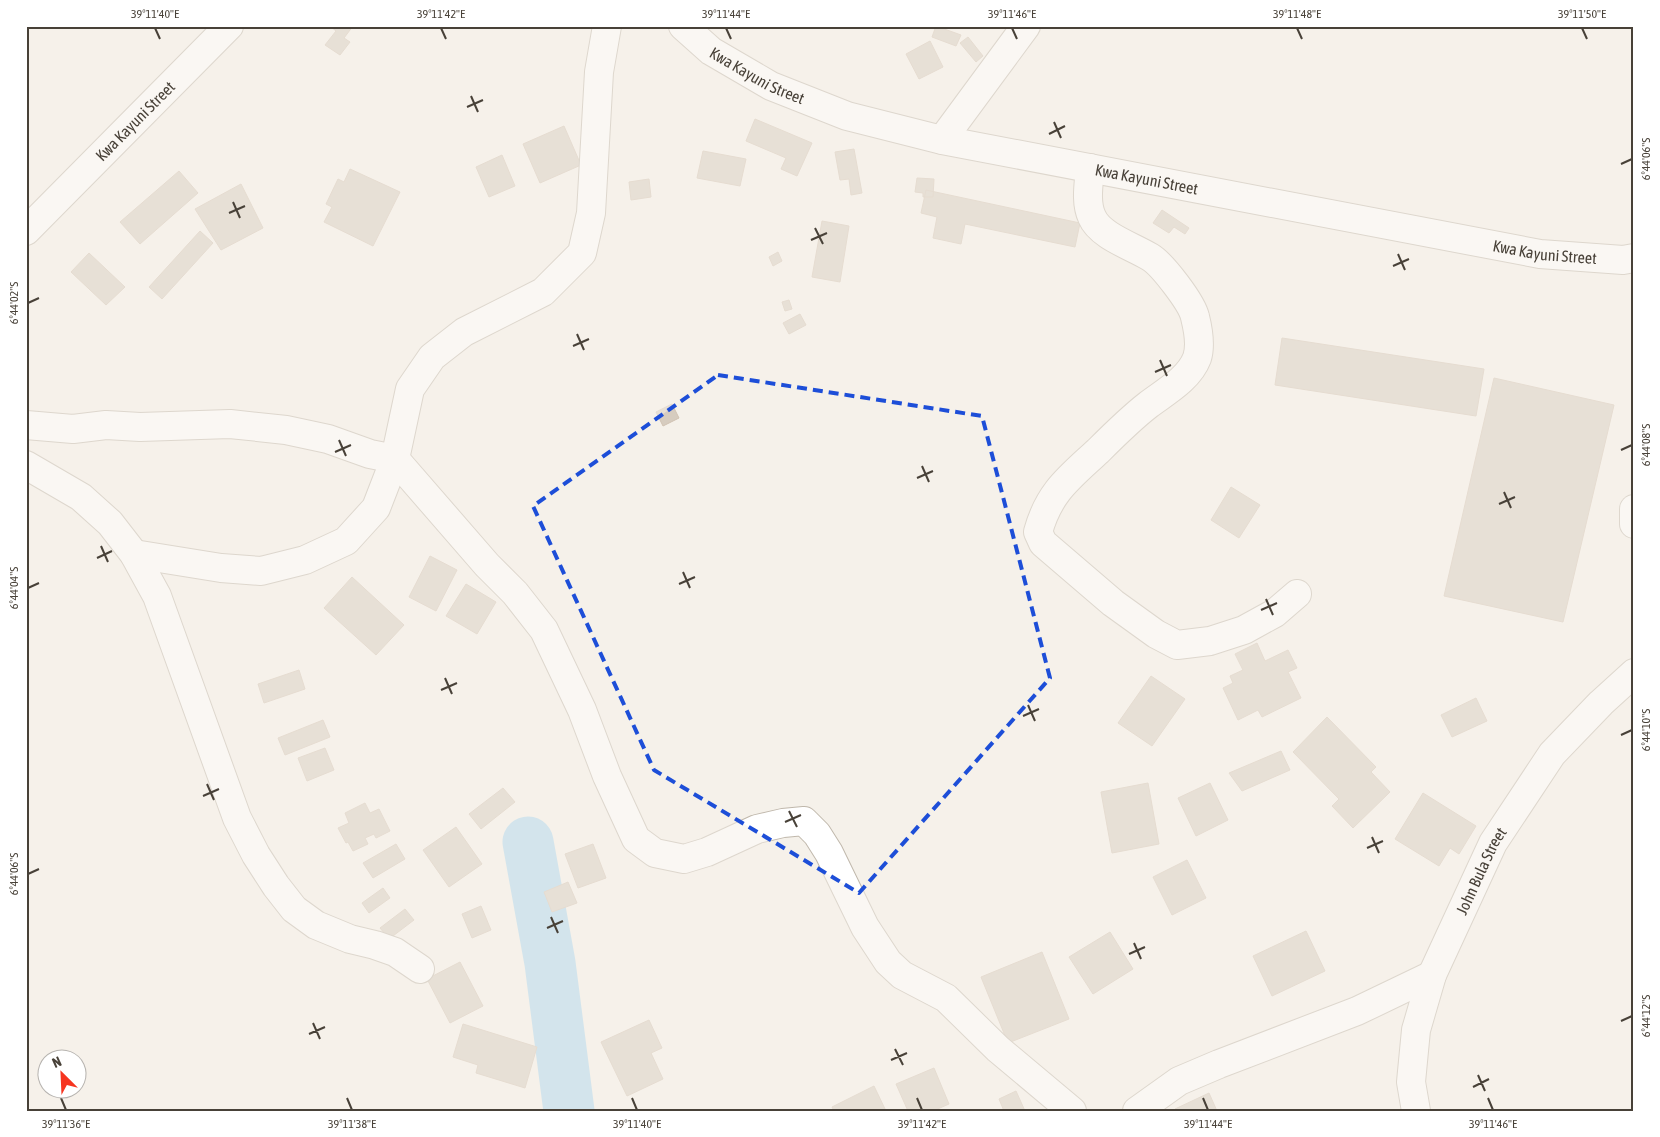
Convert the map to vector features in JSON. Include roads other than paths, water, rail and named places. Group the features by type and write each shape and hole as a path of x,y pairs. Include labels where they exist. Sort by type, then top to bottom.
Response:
{"street":[{"name":"Kwa Kayuni Street","path":"32,217 229,26"},
{"path":"134,554 221,568 261,571 305,560 346,541 376,508 395,460 410,389 432,357 464,332 543,292 582,253 591,213 599,72 607,26"},
{"name":"Kwa Kayuni Street","path":"683,26 711,51 771,86 846,116 942,140 1540,254 1623,260 1634,258"},
{"path":"942,140 1026,26"},
{"path":"1090,168 1088,197 1091,216 1098,226 1116,239 1153,258 1183,294 1195,314 1198,335 1197,357 1186,376 1134,417 1061,485 1043,513 1038,532 1040,537 1043,542 1113,603 1156,634 1177,645 1210,641 1244,630 1275,613 1297,594"},
{"path":"26,425 73,429 106,426 140,427 230,424 286,430 328,439 370,454 395,460 487,565 515,593 544,630 582,710 610,783 636,839 655,853 684,859 707,852 757,828 804,821 817,834 829,853 865,927 888,962 902,975 946,998 998,1049 1072,1111"},
{"path":"26,465 81,497 110,523 134,554 157,596 237,818 256,855 276,886 294,909 316,925 350,939 395,952 420,969"},
{"path":"1634,509 1634,524"},
{"name":"John Bula Street","path":"1416,1111 1411,1082 1416,1030 1432,975 1493,843 1552,754 1601,703 1634,673"},
{"path":"1137,1111 1179,1081 1357,1010 1432,975"}],"waterway":[{"path":"528,842 550,963 569,1111"}]}
